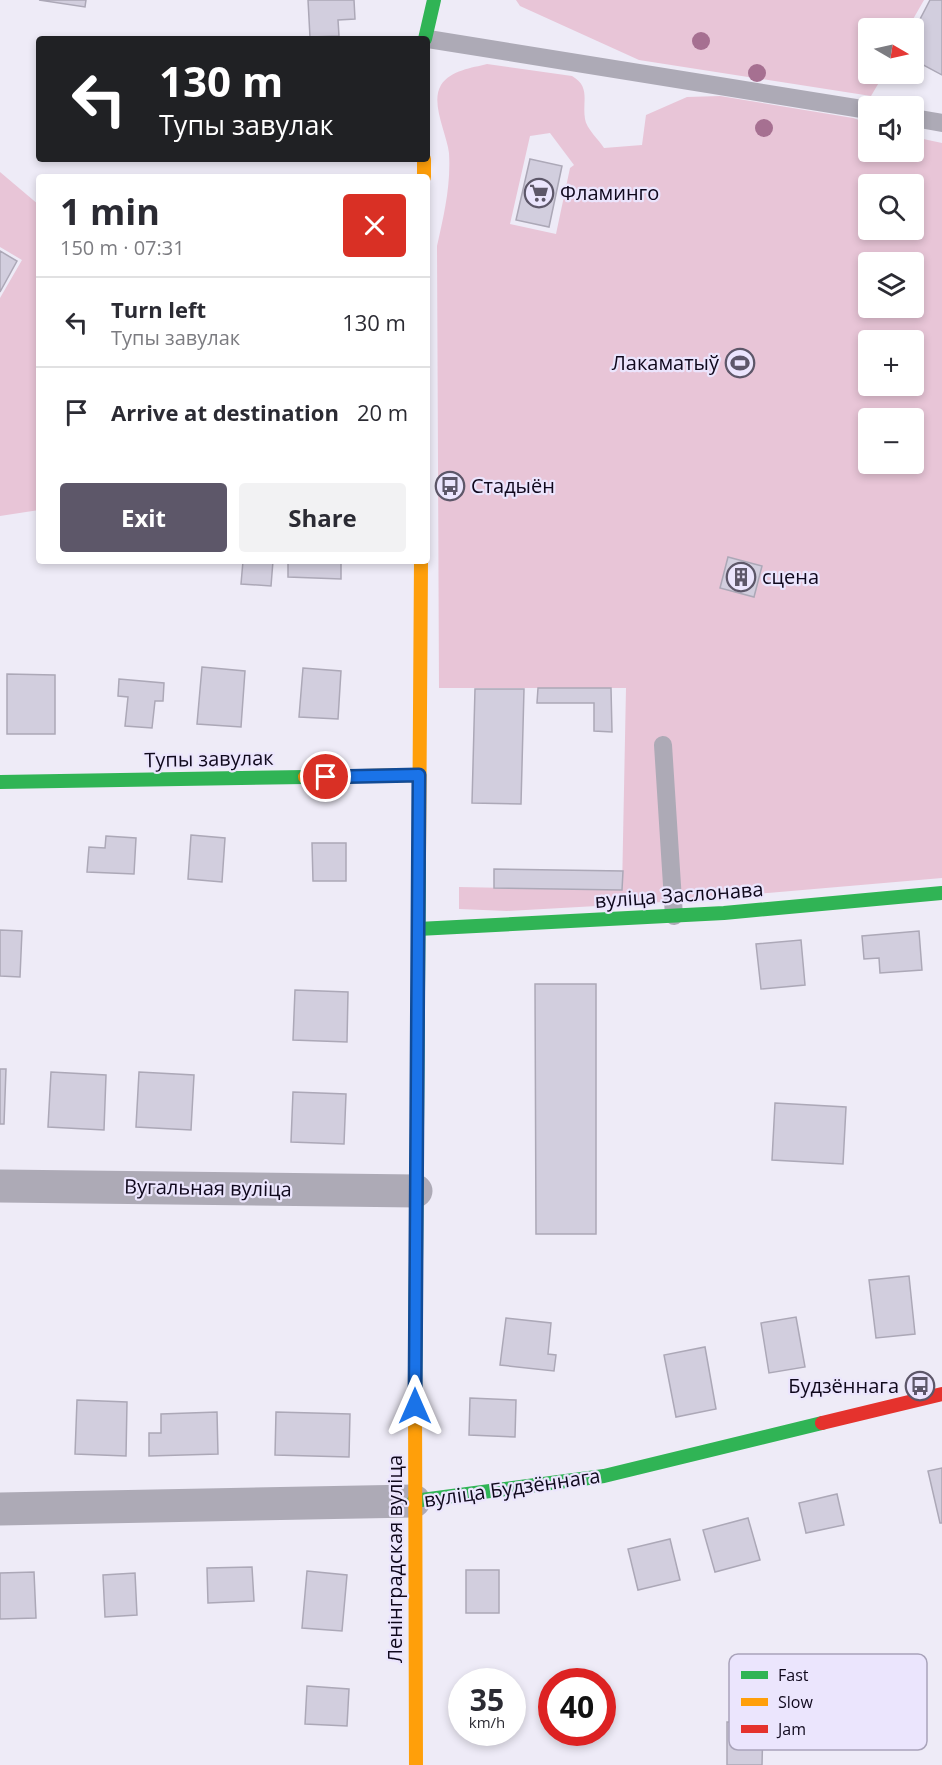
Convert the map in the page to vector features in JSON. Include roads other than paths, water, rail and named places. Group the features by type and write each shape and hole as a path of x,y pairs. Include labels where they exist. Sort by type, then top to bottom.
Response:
{"street":[{"path":"427,36 434,0"},
{"name":"Ленінградская вуліца","path":"416,1765 414,1501 421,564"},
{"name":"Тупы завулак","path":"0,782 419,775"},
{"name":"вуліца Заслонава","path":"418,929 674,916 942,893"},
{"name":"Вугальная вуліца","path":"0,1186 416,1191"},
{"name":"вуліца Будзённага","path":"0,1509 414,1501 604,1476 942,1394"}],"lane":[{"path":"430,40 858,108"},
{"path":"924,120 942,123"},
{"path":"663,745 674,916"}],"place":[{"name":"Фламинго","path":"539,193"},
{"name":"Лакаматыў","path":"740,363"},
{"name":"Стадыён","path":"450,486"},
{"name":"сцена","path":"741,577"},
{"name":"Будзённага","path":"920,1386"}]}
